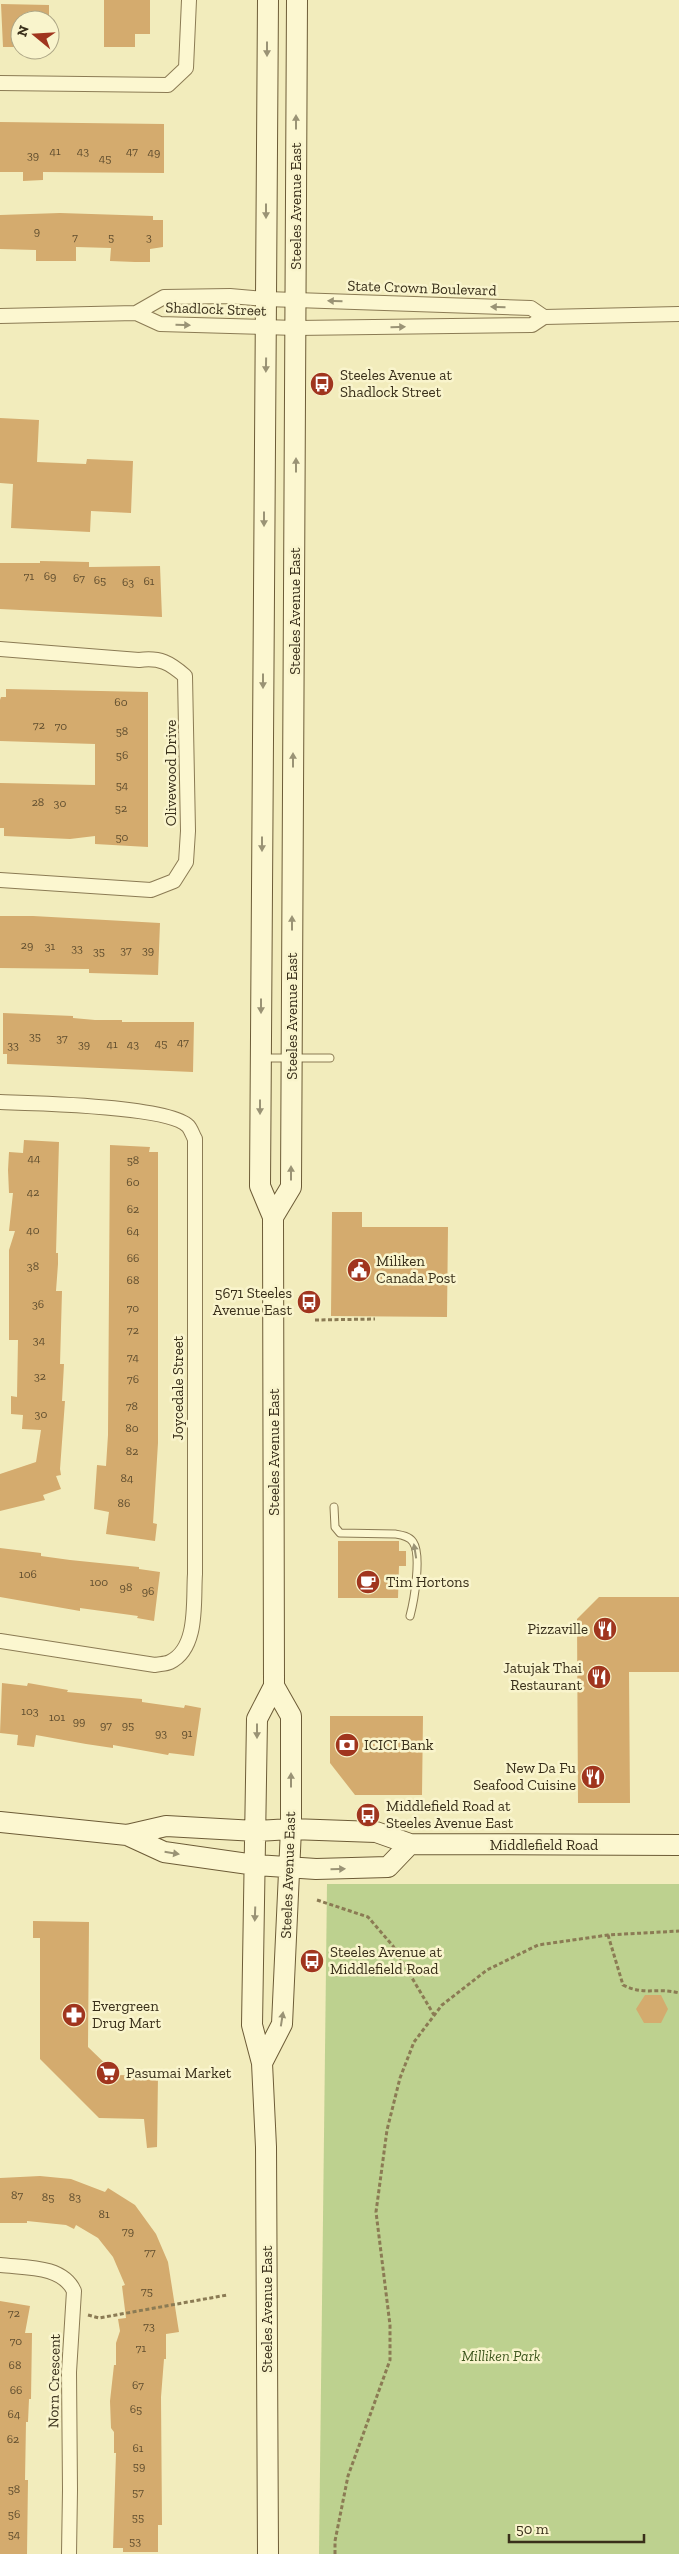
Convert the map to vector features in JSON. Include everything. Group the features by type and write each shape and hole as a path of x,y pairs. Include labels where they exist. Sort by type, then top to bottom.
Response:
{"main road":[{"name":"Steeles Avenue East","path":"268,0 260,1186 273,1217 274,1686 257,1719 257,1832 252,2025 262,2063 266,2157 268,2554"},
{"name":"Steeles Avenue East","path":"273,1217 290,1187 297,0"},
{"name":"Steeles Avenue East","path":"262,2063 282,2024 291,1829 291,1716 274,1686"},
{"name":"Middlefield Road","path":"0,1822 127,1835 164,1852 289,1868 388,1867 410,1844"},
{"name":"Middlefield Road","path":"127,1835 166,1826 257,1832 291,1829 376,1832 410,1844 679,1845"}],"street":[{"path":"0,84 168,85 186,68 189,0"},
{"name":"Shadlock Street","path":"136,313 164,298 230,296 296,300"},
{"name":"State Crown Boulevard","path":"296,300 530,308 544,317"},
{"name":"Shadlock Street","path":"0,316 136,313 160,324 296,328"},
{"name":"State Crown Boulevard","path":"296,328 532,325 544,317 679,314"},
{"name":"Olivewood Drive","path":"0,649 167,661 185,676 188,831 186,862 174,881 150,890 0,880"},
{"name":"Joycedale Street","path":"0,1102 139,1111 172,1117 188,1126 195,1139 195,1574 191,1626 187,1645 170,1662 155,1665 59,1652 0,1641"},
{"name":"Norn Crescent","path":"0,2265 47,2270 69,2281 74,2291 69,2372 69,2554"}],"lane":[{"path":"261,1058 330,1058"},
{"path":"334,1507 335,1527 340,1533 396,1534 404,1535 413,1542 416,1553 415,1599 410,1616"}],"path":[{"path":"316,1320 375,1319"},
{"path":"317,1900 368,1917 393,1946 434,2015"},
{"path":"335,2554 335,2541 348,2476 390,2360 390,2326 376,2212 387,2130 406,2059 414,2042 442,2005 487,1970 538,1945 608,1935 679,1930"},
{"path":"608,1935 623,1985 637,1992 668,1990 679,1993"},
{"path":"73,2311 99,2318 228,2296"}],"green space":[{"name":"Milliken Park","path":"327,1884 679,1884 679,2554 319,2554"}],"building":[{"path":"104,0 150,0 150,34 135,34 135,47 104,47"},
{"path":"1,4 49,5 49,10 10,10 10,47 3,47"},
{"path":"0,122 164,124 164,173 43,172 43,180 23,181 23,172 0,172"},
{"path":"60,213 153,216 153,220 163,220 163,247 150,249 150,262 110,261 111,248 76,247 76,261 36,261 36,250 0,249 0,215"},
{"path":"0,418 39,420 37,462 86,464 87,459 133,461 131,513 91,511 90,532 11,528 13,484 0,483"},
{"path":"40,561 89,562 89,567 160,566 162,617 0,609 0,563 40,563"},
{"path":"6,689 148,692 148,847 95,844 95,836 70,839 4,836 4,828 0,828 0,783 95,785 95,744 0,741 0,700 1,697 6,697"},
{"path":"0,916 160,923 158,975 89,973 89,969 0,968"},
{"path":"3,1013 73,1016 73,1018 95,1020 122,1020 122,1022 194,1022 193,1072 7,1064 7,1054 3,1054"},
{"path":"24,1140 59,1142 56,1291 62,1291 60,1364 64,1364 62,1401 65,1401 61,1475 56,1476 61,1489 43,1495 45,1500 0,1511 0,1474 36,1462 41,1430 22,1429 23,1415 11,1414 11,1396 17,1397 18,1340 9,1340 9,1250 15,1231 9,1231 13,1193 9,1193 8,1170 9,1152 23,1153"},
{"path":"110,1145 150,1147 149,1152 158,1152 158,1443 153,1523 157,1524 155,1541 106,1534 109,1512 94,1509 97,1465 106,1466 108,1435"},
{"path":"332,1212 362,1212 362,1227 448,1227 447,1317 331,1316"},
{"name":"Tim Hortons","path":"338,1541 399,1541 399,1551 406,1551 406,1566 399,1566 398,1598 338,1598"},
{"path":"0,1548 41,1553 41,1556 70,1560 139,1567 139,1569 160,1572 154,1621 137,1618 138,1616 80,1608 80,1611 0,1597"},
{"path":"599,1597 679,1597 679,1672 629,1672 630,1803 578,1803 577,1619"},
{"path":"2,1683 27,1686 28,1683 68,1690 67,1692 142,1699 142,1702 184,1708 185,1705 201,1708 194,1756 169,1753 168,1755 113,1745 113,1748 36,1735 34,1747 17,1745 18,1735 0,1733"},
{"path":"330,1716 423,1716 422,1795 355,1795 330,1763"},
{"path":"33,1921 89,1922 88,2047 117,2075 158,2076 157,2147 147,2148 144,2119 99,2118 40,2059 40,1938 33,1938"},
{"path":"645,1995 661,1995 668,2009 661,2023 644,2023 636,2009"},
{"path":"40,2176 71,2179 105,2192 108,2188 135,2205 156,2234 168,2262 179,2332 166,2334 166,2359 164,2359 161,2397 162,2525 158,2525 158,2552 123,2552 123,2548 113,2548 116,2453 114,2453 114,2432 111,2428 110,2401 114,2365 116,2365 116,2343 120,2331 118,2319 126,2318 122,2286 125,2285 113,2257 98,2238 76,2225 74,2229 66,2225 27,2221 27,2223 0,2223 0,2178"},
{"path":"0,2301 30,2306 25,2333 32,2333 31,2399 29,2399 28,2422 26,2422 25,2480 28,2480 27,2554 0,2554"}],"place":[{"name":"Steeles Avenue at Shadlock Street","path":"322,384"},
{"name":"Miliken Canada Post","path":"359,1270"},
{"name":"5671 Steeles Avenue East","path":"309,1302"},
{"name":"Tim Hortons","path":"368,1582"},
{"name":"Pizzaville","path":"605,1629"},
{"name":"Jatujak Thai Restaurant","path":"599,1677"},
{"name":"ICICI Bank","path":"347,1745"},
{"name":"New Da Fu Seafood Cuisine","path":"593,1777"},
{"name":"Middlefield Road at Steeles Avenue East","path":"368,1815"},
{"name":"Steeles Avenue at Middlefield Road","path":"312,1961"},
{"name":"Evergreen Drug Mart","path":"74,2015"},
{"name":"Pasumai Market","path":"108,2073"}]}
